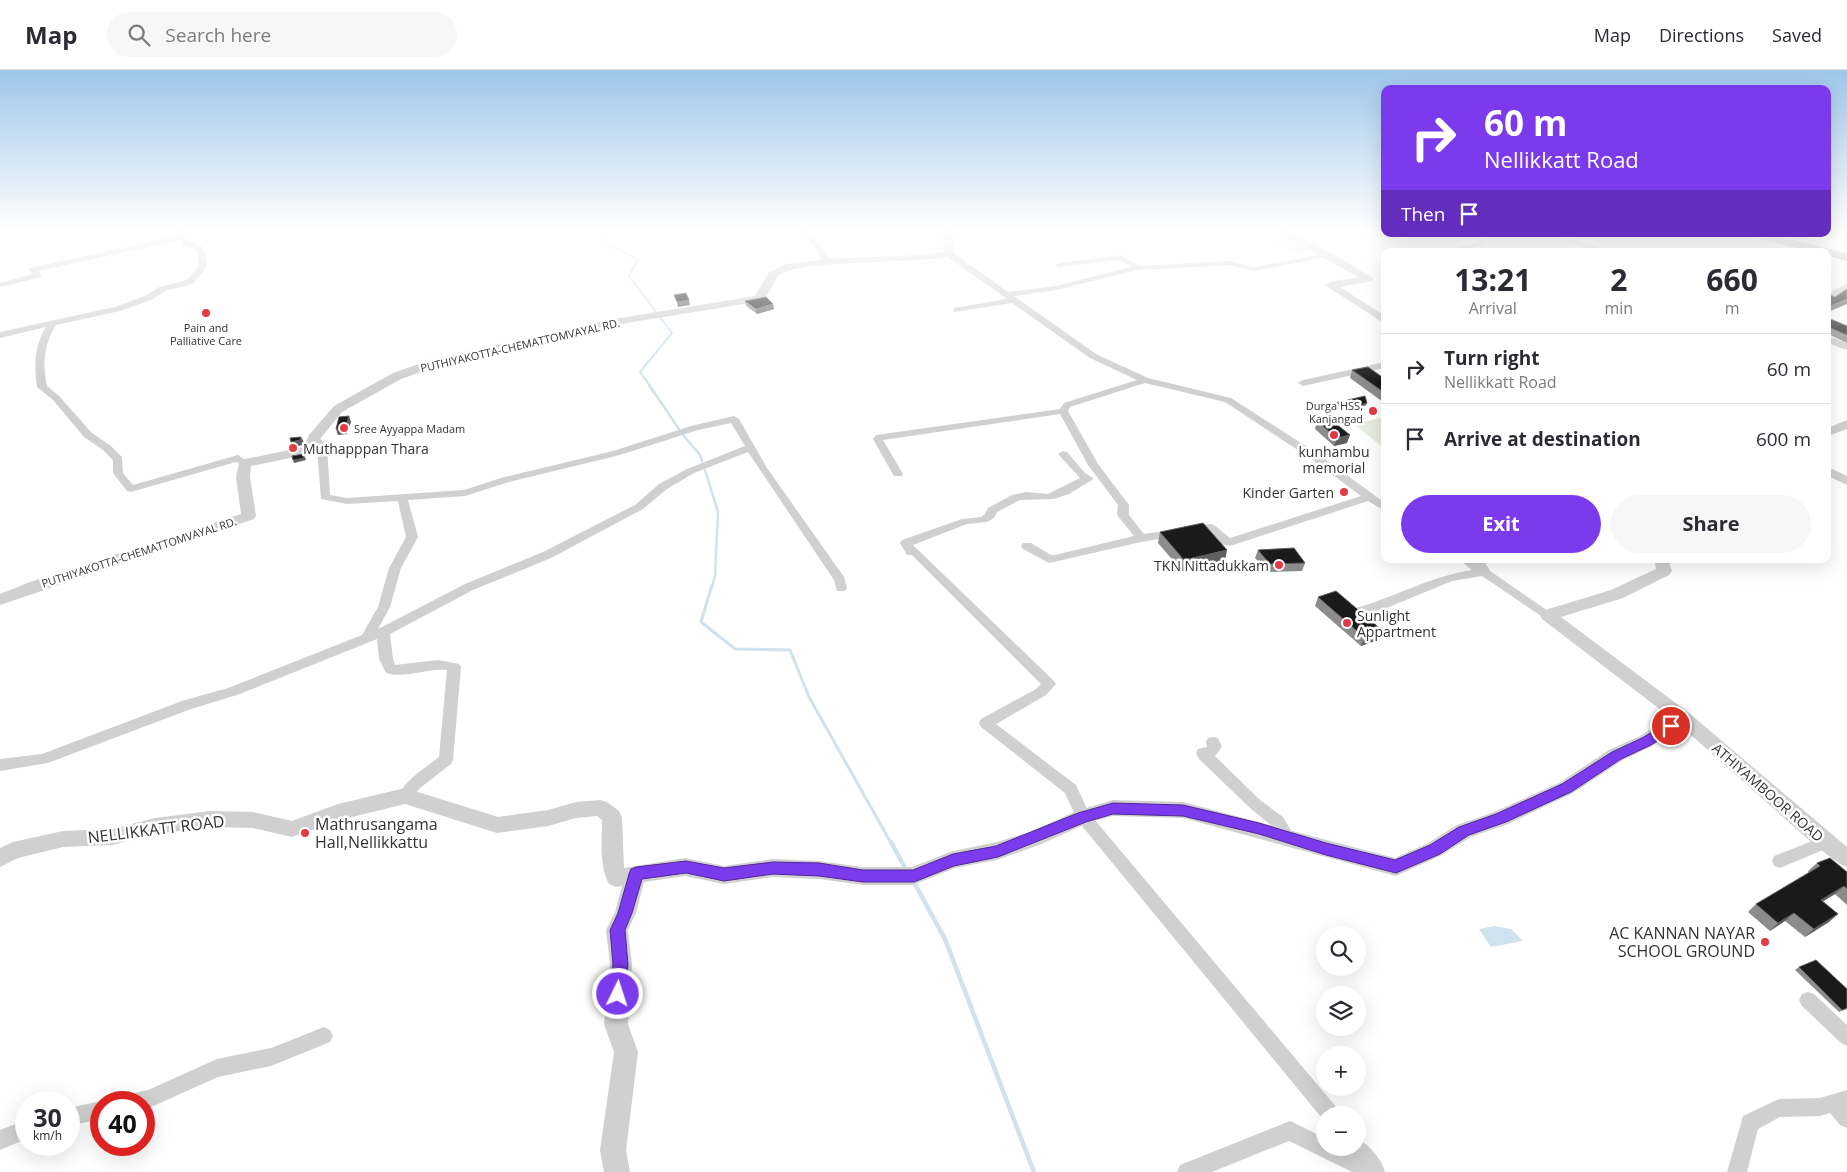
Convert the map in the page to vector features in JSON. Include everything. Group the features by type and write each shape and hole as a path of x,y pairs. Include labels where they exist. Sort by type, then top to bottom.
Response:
{"street":[{"path":"0,285 17,280"},
{"path":"2,332 19,331 116,309 150,297 162,289 191,280"},
{"name":"PUTHIYAKOTTA-CHEMATTOMVAYAL RD.","path":"0,600 36,586 248,516 243,478 244,463 309,450 314,438 338,409 397,376 434,363 602,324 758,299 770,280"},
{"path":"986,280 1093,356 1145,380 1228,400 1314,456 1381,505"},
{"path":"957,310 1087,280"},
{"path":"1359,280 1330,285 1381,318"},
{"path":"1831,295 1847,287"},
{"path":"52,324 43,337 38,369 42,387 56,398 88,435 107,448 118,459 118,473 131,489 238,458 244,463"},
{"path":"19,331 20,342"},
{"path":"1831,340 1847,347"},
{"path":"1302,383 1381,366"},
{"path":"898,474 878,439 880,437 1063,410 1067,405 1145,380"},
{"path":"1063,410 1093,465 1124,505 1123,515 1141,538"},
{"path":"314,438 322,446 325,497 346,501 465,493 505,480 616,453 695,428 734,419 750,448 840,580 841,588"},
{"path":"1831,431 1847,424"},
{"path":"0,765 43,759 179,708 232,692 383,632 469,587 547,555 639,507 651,494 677,477 750,448"},
{"path":"1063,454 1081,475 1088,478 1062,494 1048,498 1030,494 1014,498 992,510 990,516 983,520 966,521 906,543 911,552 913,550 1049,684 1041,692 986,724 1071,789 1083,817 1323,1106"},
{"path":"1831,473 1847,481"},
{"path":"367,638 384,607 395,568 412,537 402,497"},
{"path":"1027,546 1052,559 1141,538 1210,526 1226,541 1230,542 1369,497"},
{"path":"1470,563 1548,616 1617,594 1664,571 1662,563"},
{"path":"1480,563 1485,572"},
{"path":"1356,612 1384,604 1450,577 1485,572"},
{"name":"ATHIYAMBOOR ROAD","path":"1548,616 1683,718 1825,842 1847,858"},
{"path":"383,632 386,658 391,670 447,664 454,667 446,760 415,784 405,796 497,825 548,818 576,810 600,808 612,817 612,860 616,878 686,867 724,875 773,868 819,870 863,876 914,876 953,860 998,852 1083,817 1113,808 1183,810 1396,867 1435,849 1464,831 1501,818 1566,788 1616,755 1646,741 1683,718"},
{"path":"1213,742 1215,747 1211,752 1203,753 1204,755 1256,805 1270,814 1284,829 1286,837"},
{"name":"NELLIKKATT ROAD","path":"0,858 14,851 63,839 112,837 155,826 210,819 253,820 292,830 338,812 405,796"},
{"path":"1780,861 1825,842"},
{"path":"617,1172 613,1150 626,1052 616,1024 621,964 617,930 625,913 636,874"},
{"path":"1808,1000 1847,1037"},
{"path":"155,1096 217,1068 271,1058 324,1036"},
{"path":"1737,1172 1750,1123 1779,1108 1820,1107 1840,1101 1847,1118"},
{"path":"1187,1172 1290,1131 1372,1172"},
{"path":"0,1140 15,1134"},
{"path":"1363,1156 1377,1172"}],"shaded area":[{"path":"1381,418 1381,446 1354,424"}],"water":[{"path":"1494,926 1511,929 1523,941 1491,947 1479,929"}],"building":[{"path":"1847,289 1847,299 1831,306 1831,295 1835,297"},
{"path":"686,293 689,300 677,302 674,295"},
{"path":"766,297 773,304 756,309 745,301"},
{"path":"1831,319 1847,326 1847,335 1831,328"},
{"path":"1368,367 1381,376 1381,390 1352,370"},
{"path":"1365,396 1367,403 1344,410 1335,403"},
{"path":"349,416 345,428 336,429 339,417"},
{"path":"1330,419 1350,435 1337,438 1317,421"},
{"path":"301,437 300,440 291,442 290,438"},
{"path":"304,454 304,458 293,460 292,456"},
{"path":"1203,523 1227,550 1184,560 1160,532"},
{"path":"1294,548 1305,563 1270,564 1258,550"},
{"path":"1336,591 1383,631 1365,638 1318,597"},
{"path":"1830,858 1847,872 1847,889 1844,886 1821,900 1838,914 1814,929 1794,913 1778,923 1756,904 1820,866 1817,863"},
{"path":"1816,960 1847,989 1847,1008 1842,1010 1799,967"}],"waterway":[{"path":"632,280 672,333 640,372 650,386"},
{"path":"649,385 679,429"},
{"path":"684,436 700,455 702,461"},
{"path":"705,470 718,512 715,576 712,587"},
{"path":"712,585 701,622 735,649 790,650 809,697 891,843"},
{"path":"891,842 904,866"},
{"path":"916,886 945,939 1034,1172"}],"place":[{"name":"Pain and Palliative Care","path":"206,313"},
{"name":"Durga HSS, Kanjangad","path":"1373,411"},
{"name":"Sree Ayyappa Madam","path":"344,428"},
{"name":"kunhambu memorial","path":"1334,435"},
{"name":"Muthapppan Thara","path":"293,448"},
{"name":"Kinder Garten","path":"1344,492"},
{"name":"TKN Nittadukkam","path":"1279,565"},
{"name":"Sunlight Appartment","path":"1347,623"},
{"name":"Mathrusangama Hall,Nellikkattu","path":"305,833"},
{"name":"AC KANNAN NAYAR SCHOOL GROUND","path":"1765,942"}],"route":[{"path":"618,994 621,964 617,930 625,913 636,874 686,867 724,875 773,868 819,870 863,876 914,876 953,860 998,852 1083,817 1113,808 1183,810 1396,867 1435,849 1464,831 1501,818 1566,788 1616,755 1646,741 1671,726"}]}
